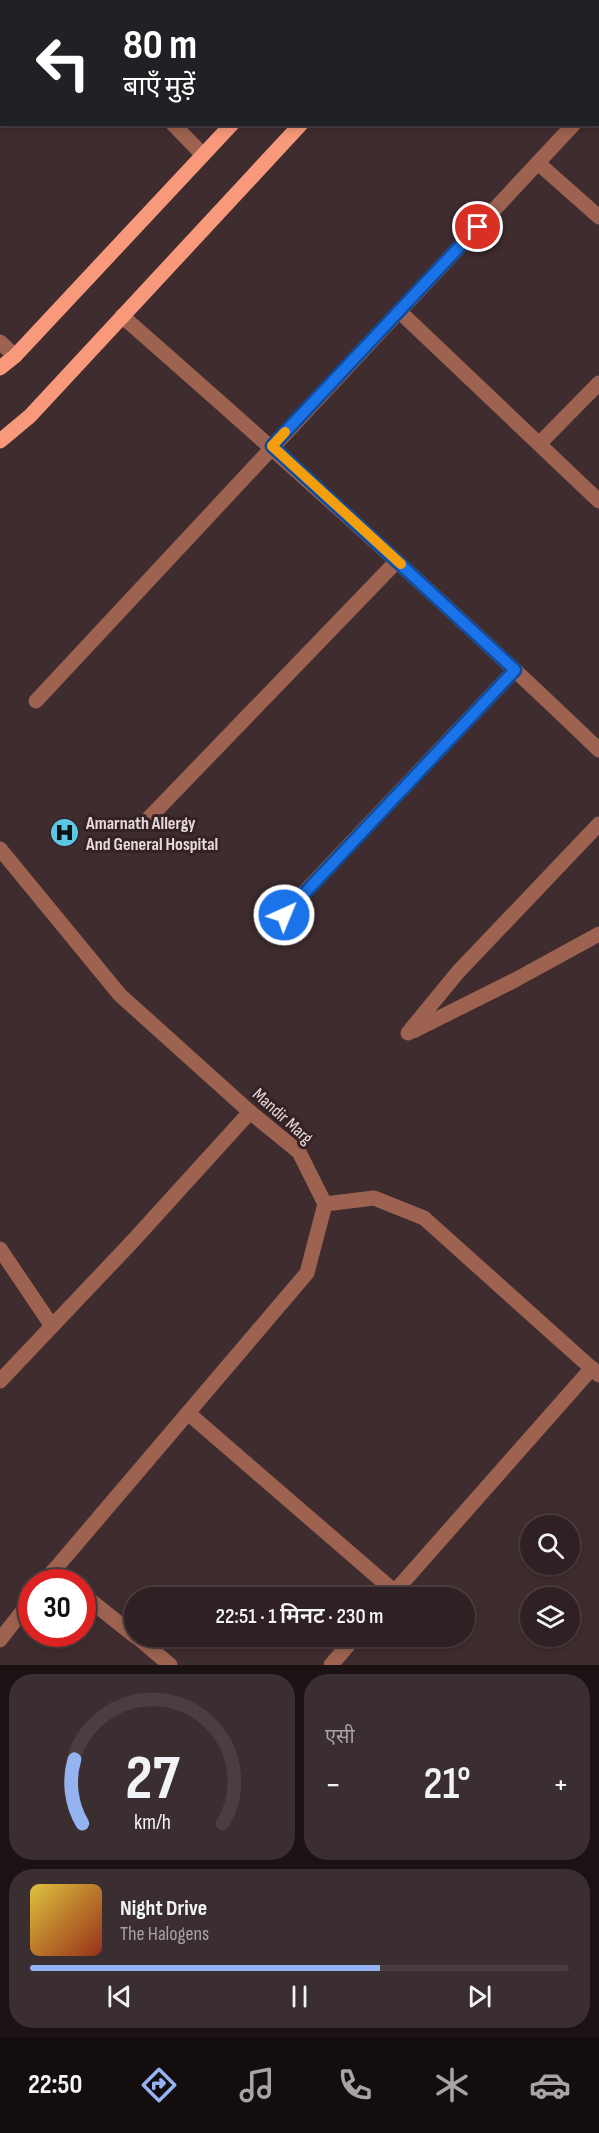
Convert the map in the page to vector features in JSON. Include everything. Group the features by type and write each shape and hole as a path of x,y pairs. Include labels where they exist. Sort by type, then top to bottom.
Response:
{"main road":[{"path":"0,368 15,356 230,126"},
{"path":"0,441 30,416 299,126"}],"street":[{"path":"175,126 203,155"},
{"path":"36,701 572,126"},
{"path":"538,163 599,217"},
{"path":"399,310 599,501"},
{"path":"122,316 272,446 599,750"},
{"path":"0,342 15,356"},
{"path":"539,444 599,383"},
{"path":"149,818 397,561"},
{"path":"284,915 515,670"},
{"path":"599,824 458,972 408,1033 515,980 599,934"},
{"name":"Mandir Marg","path":"0,849 120,995 249,1112 299,1152 325,1204"},
{"path":"0,1381 131,1243 249,1112"},
{"path":"55,1569 307,1273 325,1204 374,1198 424,1218 595,1372 399,1587"},
{"path":"0,1249 52,1326"},
{"path":"188,1413 383,1587"},
{"path":"96,1605 124,1627"},
{"path":"0,1640 18,1617"},
{"path":"148,1647 170,1665"},
{"path":"331,1665 347,1647"}],"slow traffic":[{"path":"285,432 272,446 401,564"}],"place":[{"name":"Amarnath Allergy And General Hospital","path":"65,833"}],"route":[{"path":"284,915 515,670 272,446 478,227"}]}
